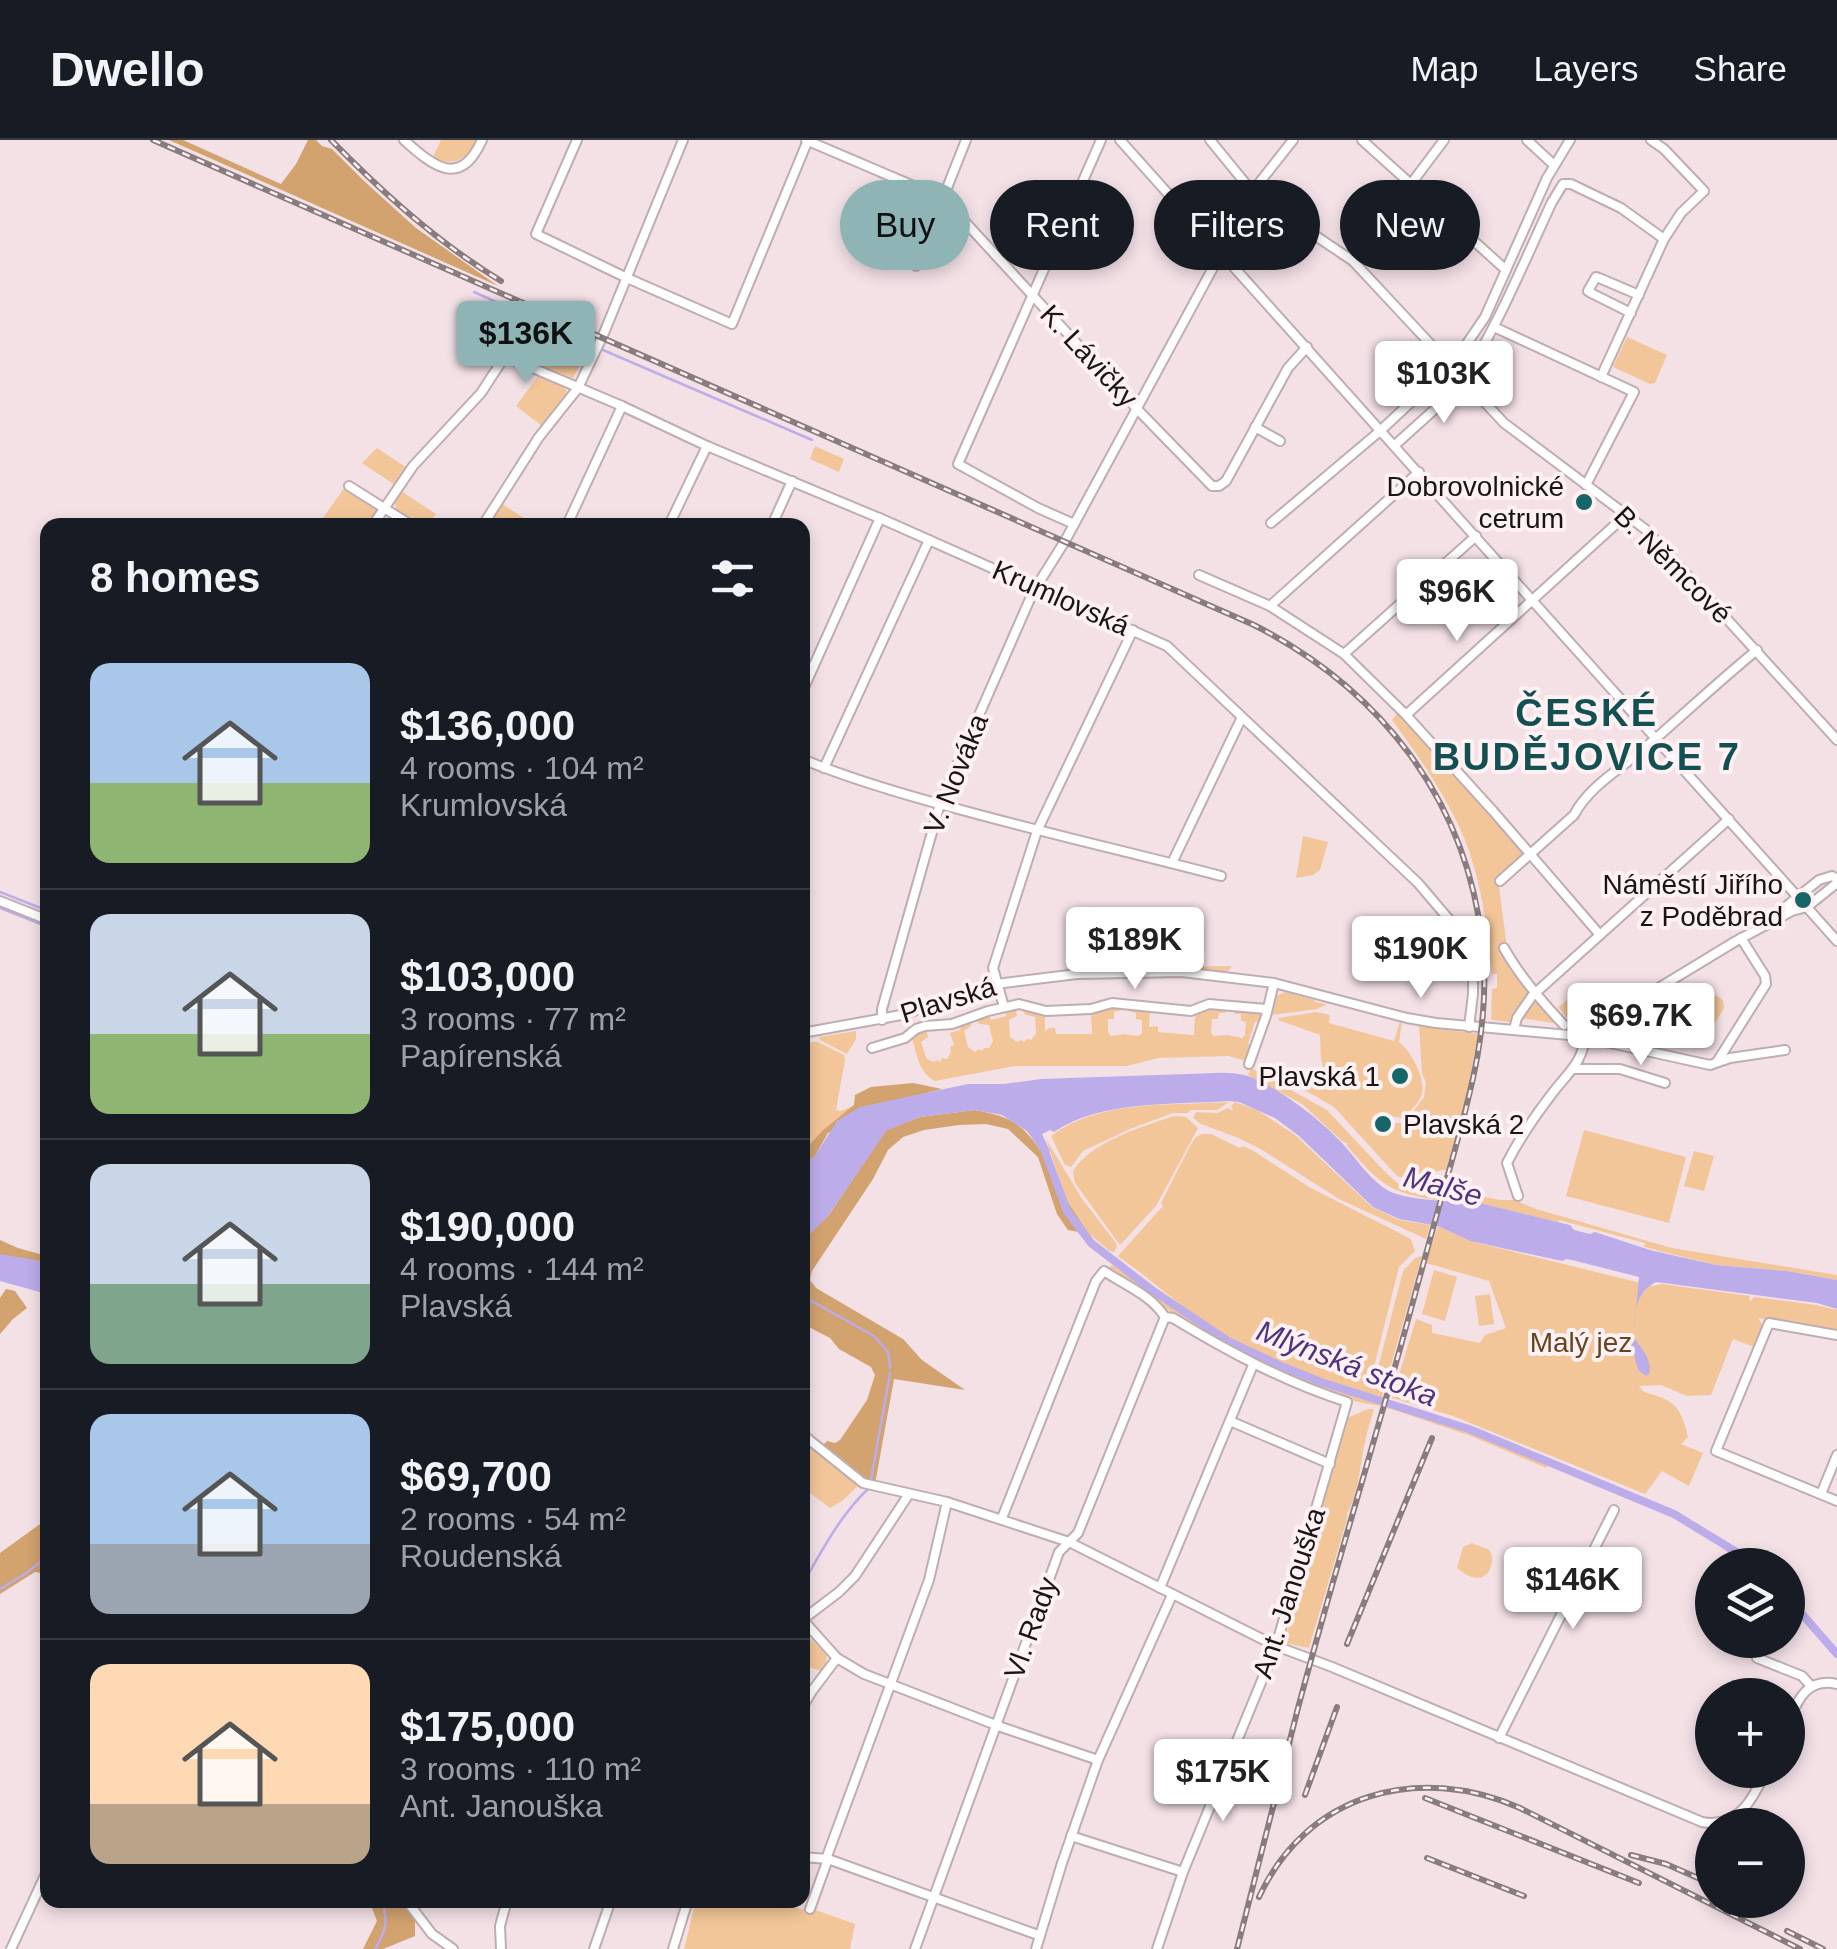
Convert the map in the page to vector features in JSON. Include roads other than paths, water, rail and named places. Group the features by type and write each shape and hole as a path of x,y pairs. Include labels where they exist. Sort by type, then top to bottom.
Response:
{"street":[{"path":"404,140 442,169 465,165 482,140"},
{"path":"577,140 536,234 732,324 807,140"},
{"path":"488,518 539,438 578,388 682,140"},
{"name":"K. Lávičky","path":"807,140 901,180"},
{"path":"951,180 966,140"},
{"path":"1073,527 958,464 1101,140"},
{"path":"1120,140 1156,180"},
{"name":"B. Němcové","path":"1210,140 1242,180"},
{"path":"1261,180 1293,140"},
{"path":"1362,140 1407,180"},
{"path":"1414,180 1444,140"},
{"path":"1526,140 1554,165"},
{"path":"1271,523 1452,366 1485,317 1554,165 1570,140"},
{"path":"1601,377 1664,239 1682,213 1704,192 1651,140"},
{"path":"1394,446 1456,390 1494,327 1564,184 1620,208 1664,239"},
{"name":"K. Lávičky","path":"970,226 1208,483 1216,487 1226,480 1255,427"},
{"path":"1480,246 1506,270"},
{"name":"V. Nováka","path":"882,1020 940,804 1036,587 1073,527 1212,270"},
{"path":"1236,270 1837,940"},
{"name":"B. Němcové","path":"1361,270 1508,426 1648,532 1837,740"},
{"path":"1631,313 1591,294 1589,285 1596,277 1638,295"},
{"path":"1494,327 1634,392 1586,485"},
{"path":"1280,441 1255,427 1288,368 1307,348"},
{"name":"Krumlovská","path":"488,350 1166,646 1418,883 1458,930 1473,968 1469,1027"},
{"path":"378,518 413,466 481,393 505,356"},
{"path":"570,518 622,406"},
{"path":"672,518 707,446"},
{"path":"1270,606 1419,472"},
{"path":"775,518 792,481"},
{"path":"349,486 400,518"},
{"path":"1406,715 1626,514"},
{"path":"810,674 880,518"},
{"path":"1344,654 1476,536"},
{"path":"824,768 929,540"},
{"path":"1204,576 1270,606 1344,654 1406,715 1600,935"},
{"path":"1004,1007 992,968 1037,831 1134,630"},
{"path":"1500,881 1575,814 1581,802 1625,762 1756,650"},
{"path":"1172,863 1242,716"},
{"path":"810,763 848,778 1037,831 1221,876"},
{"path":"1514,1029 1517,1018 1536,993 1730,819"},
{"path":"1585,1032 1741,938 1807,906 1837,881 1832,876 1819,880 1766,925"},
{"path":"0,901 40,917"},
{"path":"1714,1064 1766,984 1741,938"},
{"path":"1504,948 1514,966 1564,1025"},
{"name":"Plavská","path":"810,1031 882,1020 996,984 1065,975 1182,972 1274,983 1407,1018 1569,1036 1585,1032"},
{"path":"1248,1064 1274,983"},
{"name":"Plavská","path":"872,1048 905,1038 925,1026 952,1024 1019,1004 1046,1011 1126,1004 1192,1011 1209,1004 1266,1012"},
{"path":"1585,1032 1602,1040 1714,1064 1730,1071"},
{"path":"1518,1196 1508,1163 1554,1091 1575,1069 1585,1032"},
{"path":"1714,1064 1739,1056 1785,1050"},
{"path":"1575,1069 1620,1069 1664,1082"},
{"path":"1002,1518 1096,1282 1104,1271 1139,1290 1165,1317 1253,1365 1160,1588"},
{"name":"Vl. Rady","path":"915,1949 1059,1552 1078,1533 1165,1317"},
{"path":"1837,1335 1770,1323 1716,1451 1837,1501"},
{"name":"Ant. Janouška","path":"1157,1949 1182,1872 1276,1646 1348,1402 1253,1365"},
{"path":"1230,1421 1330,1464"},
{"path":"810,1440 870,1485 947,1502 1069,1542 1276,1646 1709,1823 1723,1822 1744,1810 1758,1788"},
{"path":"1821,1494 1837,1455"},
{"path":"810,1614 854,1576 909,1494"},
{"path":"810,1910 929,1580 947,1502"},
{"path":"1499,1738 1614,1510"},
{"path":"1036,1949 1098,1760 1172,1594"},
{"path":"810,1629 837,1658 864,1674 1098,1760"},
{"path":"810,1695 837,1658"},
{"path":"1757,1658 1802,1676 1811,1686"},
{"path":"1805,1692 1827,1681 1837,1684"},
{"path":"1071,1836 1182,1872"},
{"path":"810,1857 827,1859 1038,1935"},
{"path":"12,1949 40,1887"},
{"path":"412,1908 432,1934 453,1949"},
{"path":"501,1949 500,1926 505,1908"},
{"path":"594,1949 607,1908"},
{"path":"673,1949 686,1908"}],"waterway":[{"path":"474,292 593,345"},
{"path":"603,350 812,440"},
{"path":"0,892 40,908"},
{"path":"0,908 40,924"},
{"name":"Mlýnská stoka","path":"1044,1149 1067,1211 1091,1243 1228,1341 1321,1382 1469,1429 1674,1514 1730,1548"},
{"path":"810,1300 874,1336 888,1352 890,1368"},
{"path":"871,1480 890,1373"},
{"path":"810,1571 840,1522 869,1488"},
{"path":"0,1589 40,1562"},
{"name":"Mlýnská stoka","path":"1805,1617 1837,1654"},
{"path":"375,1949 385,1925 383,1908"}],"railway":[{"path":"153,140 1254,625 1341,681 1409,754 1436,795 1473,889 1482,941 1484,1002 1476,1061 1455,1149 1298,1708 1237,1949"},
{"path":"331,140 412,216 501,281"},
{"path":"1347,1644 1432,1438"},
{"path":"1305,1795 1337,1707"},
{"path":"1259,1897 1280,1861 1306,1833 1336,1811 1369,1797 1405,1789 1443,1788 1520,1808 1800,1949"},
{"path":"1425,1798 1639,1883"},
{"path":"1631,1855 1695,1877"},
{"path":"1427,1858 1524,1896"},
{"path":"1787,1931 1823,1949"}],"place":[{"name":"Dobrovolnické cetrum","path":"1584,502"},
{"name":"Náměstí Jiřího z Poděbrad","path":"1803,900"},
{"name":"Plavská 1","path":"1400,1076"},
{"name":"Plavská 2","path":"1383,1124"}],"district":[{"name":"ČESKÉ BUDĚJOVICE 7","path":"1587,735"}],"water label":[{"name":"Malše","path":"1443,1186"}],"park label":[{"name":"Malý jez","path":"1581,1342"}]}
